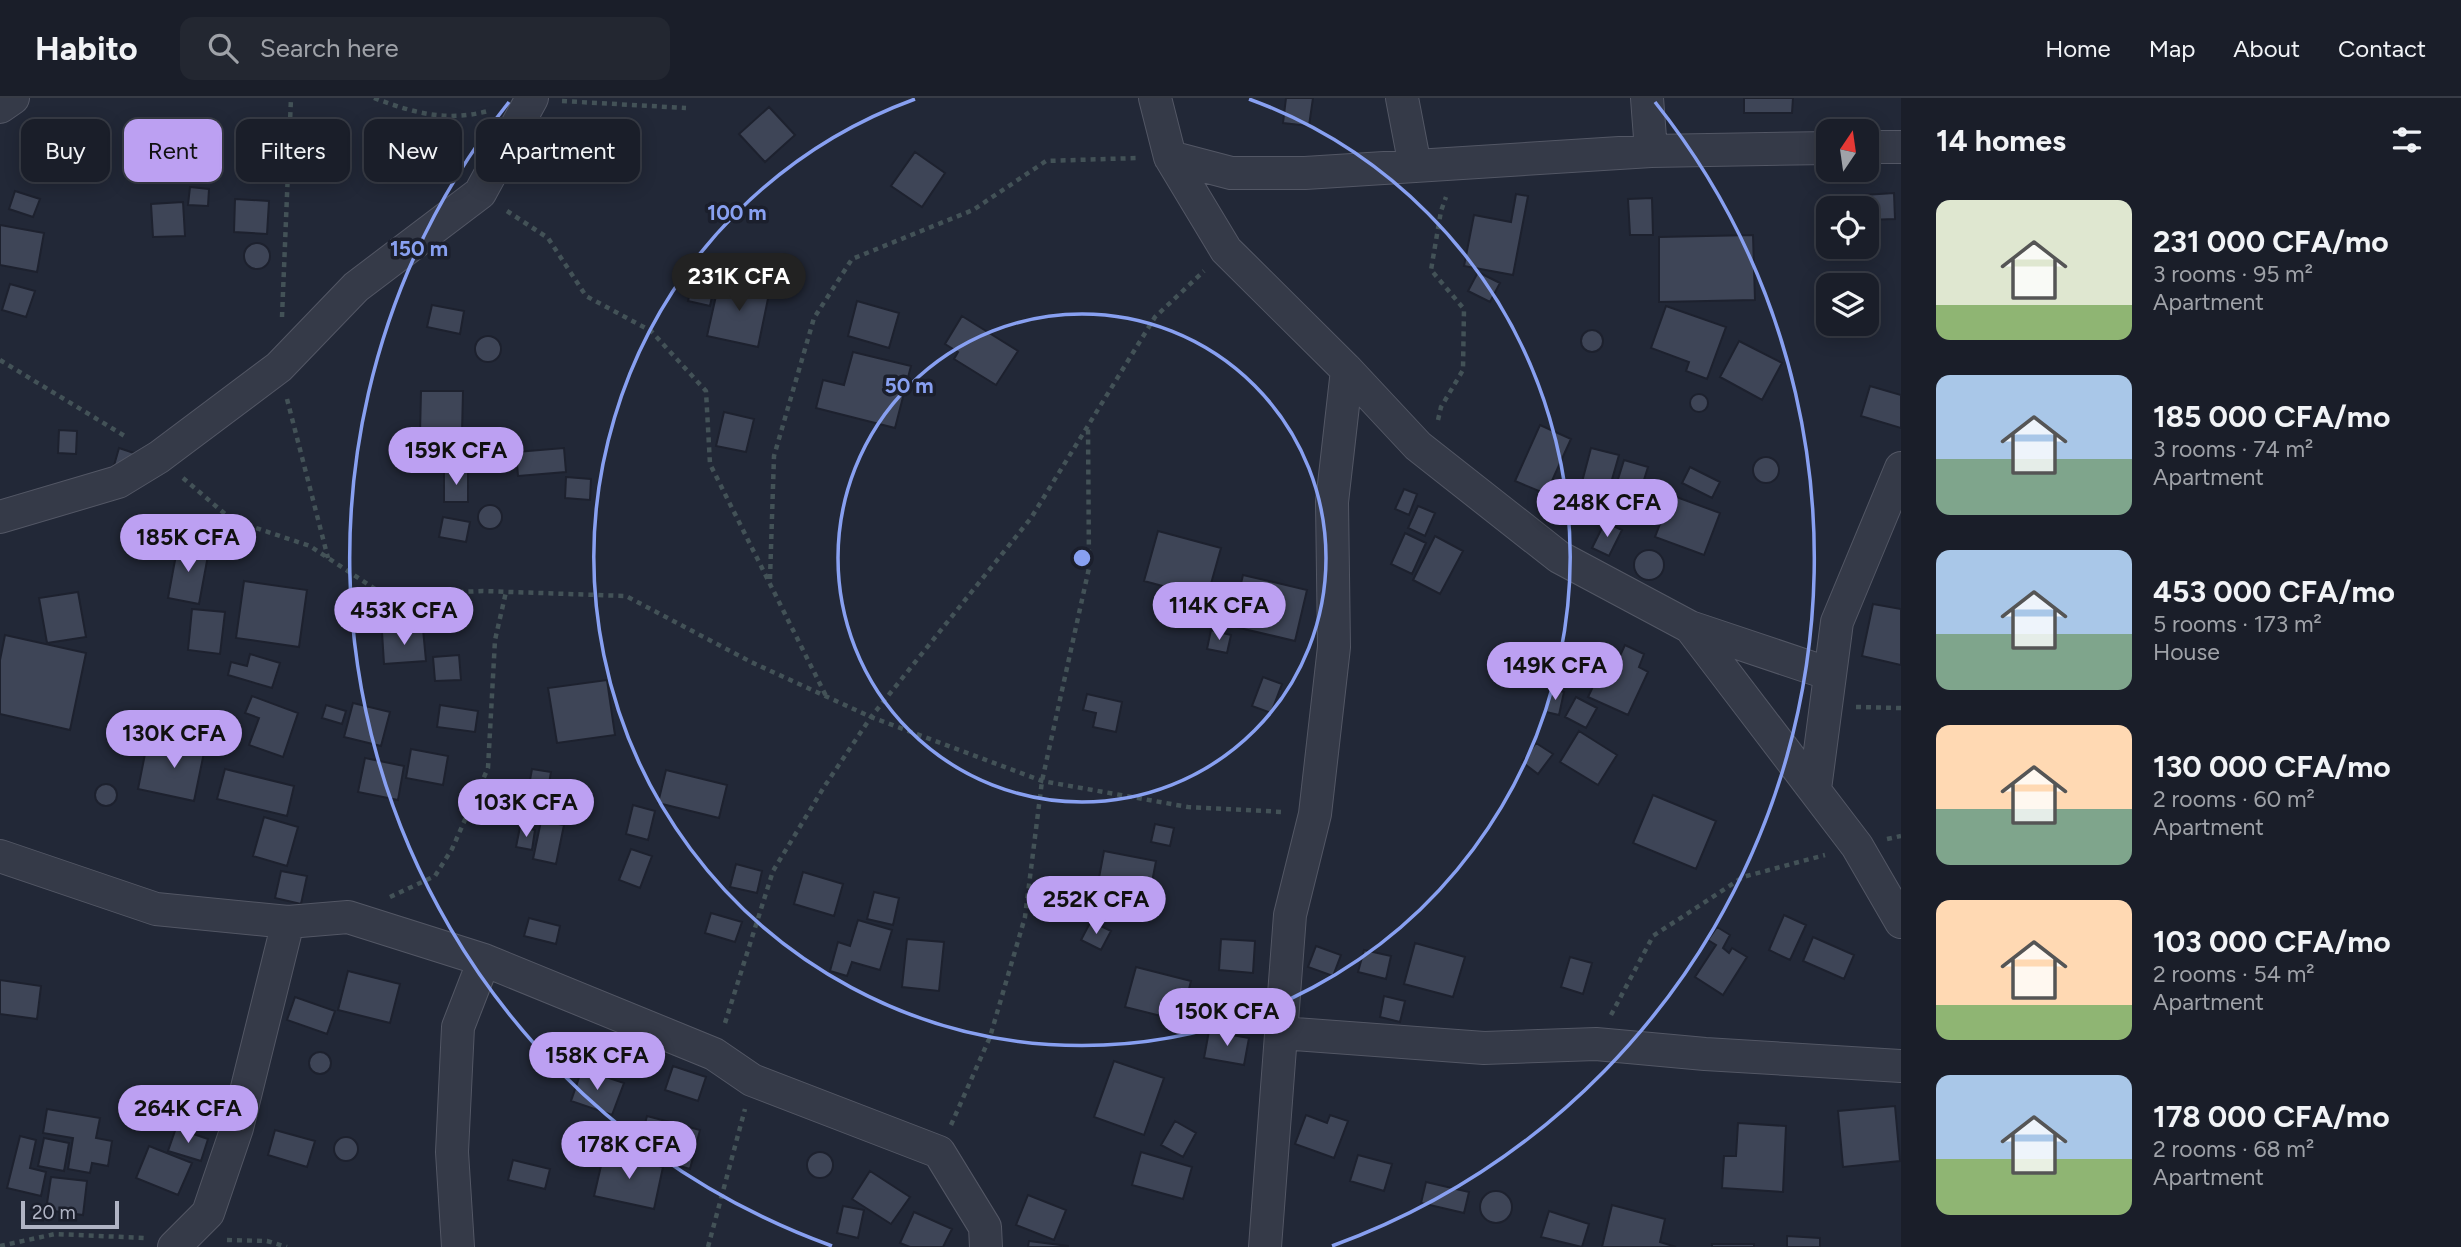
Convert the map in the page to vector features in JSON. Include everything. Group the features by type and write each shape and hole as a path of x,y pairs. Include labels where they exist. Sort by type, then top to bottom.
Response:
{"street":[{"path":"0,107 13,98"},
{"path":"0,517 118,482 159,457 279,367 356,288 480,193 531,98"},
{"path":"1155,98 1170,157 1226,250 1348,370 1418,446 1559,557 1690,626 1830,674"},
{"path":"1402,98 1415,166"},
{"path":"1647,98 1651,151"},
{"path":"1880,147 1901,147"},
{"path":"1170,157 1231,173 1415,166 1651,151 1816,148"},
{"path":"1265,1247 1290,915 1315,814 1334,647 1332,502 1348,370"},
{"path":"1815,789 1837,622 1901,468"},
{"path":"1690,626 1857,846 1901,922"},
{"path":"0,856 156,909 288,922 348,917 484,960 714,1054 752,1080 939,1152 985,1227 986,1247"},
{"path":"174,1247 208,1213 237,1128 288,922"},
{"path":"458,1247 452,1152 458,1027 484,960"},
{"path":"1281,1033 1484,1048 1596,1044 1705,1054 1901,1066"}],"path":[{"path":"770,579 774,456 814,318 852,259 973,209 1046,161 1170,157"},
{"path":"480,193 548,238 586,296 650,331 706,391 710,464 770,579 826,696"},
{"path":"1418,446 1432,444 1441,407 1463,370 1464,309 1431,270 1441,211 1448,194"},
{"path":"714,1054 774,872 871,717 1031,518 1155,317 1226,250"},
{"path":"0,360 159,457 232,520 310,546 384,595 506,592 626,596 751,662 871,717 1042,780 1188,807 1315,814"},
{"path":"939,1152 990,1037 1025,917 1042,780 1089,568 1088,425"},
{"path":"348,917 435,876 452,849 488,768 495,640 506,592"},
{"path":"1826,706 1901,708"},
{"path":"1596,1044 1653,936 1743,877 1901,836"},
{"path":"708,1247 752,1080"}],"building":[{"path":"1286,98 1313,98 1309,126 1283,123"},
{"path":"1744,98 1793,98 1792,113 1744,113"},
{"path":"769,107 795,135 765,162 739,134"},
{"path":"915,152 945,173 922,207 891,186"},
{"path":"190,187 209,189 208,206 188,205"},
{"path":"15,191 40,199 33,217 9,209"},
{"path":"1894,193 1895,219 1879,220 1879,196 1864,195"},
{"path":"1516,194 1528,196 1513,275 1464,266 1474,215 1511,222"},
{"path":"1652,198 1653,235 1630,235 1628,199"},
{"path":"235,199 269,201 267,234 234,232"},
{"path":"183,202 185,236 153,237 151,204"},
{"path":"0,225 44,233 37,272 0,265"},
{"path":"1753,235 1755,300 1659,302 1659,237"},
{"path":"257,243 266,247 270,256 266,265 257,269 248,265 244,256 248,247"},
{"path":"1478,272 1500,283 1490,302 1468,291"},
{"path":"720,278 770,289 758,347 707,336"},
{"path":"693,281 714,287 710,306 688,301"},
{"path":"10,284 35,291 26,317 2,310"},
{"path":"857,301 899,313 889,348 848,336"},
{"path":"432,305 464,311 460,334 427,327"},
{"path":"1666,306 1726,327 1707,379 1686,371 1689,362 1651,348"},
{"path":"962,316 1018,351 996,385 954,359 958,352 945,344"},
{"path":"1592,330 1600,333 1603,341 1600,349 1592,352 1584,349 1581,341 1584,333"},
{"path":"488,336 497,340 501,349 497,358 488,362 479,358 475,349 479,340"},
{"path":"1739,341 1782,363 1762,400 1720,377"},
{"path":"853,352 911,366 895,428 816,408 823,380 844,385"},
{"path":"1870,386 1901,395 1901,428 1861,416"},
{"path":"421,391 463,391 462,434 420,434"},
{"path":"1699,394 1705,397 1708,403 1705,409 1699,412 1693,409 1690,403 1693,397"},
{"path":"724,412 754,419 746,452 716,446"},
{"path":"1540,425 1571,439 1546,494 1515,481"},
{"path":"59,430 77,431 76,454 58,453"},
{"path":"119,448 134,453 128,473 113,469"},
{"path":"564,448 566,472 518,476 516,452"},
{"path":"1591,448 1619,455 1605,504 1578,497"},
{"path":"1766,457 1775,461 1779,470 1775,479 1766,483 1757,479 1753,470 1757,461"},
{"path":"1624,460 1648,467 1634,512 1610,505"},
{"path":"1690,467 1720,482 1712,498 1682,483"},
{"path":"444,471 468,472 468,502 444,502"},
{"path":"566,477 591,479 590,500 565,498"},
{"path":"1404,489 1417,494 1409,515 1395,509"},
{"path":"1671,495 1720,513 1704,555 1655,537"},
{"path":"490,505 499,508 502,517 499,526 490,529 481,526 478,517 481,508"},
{"path":"1418,506 1435,513 1425,536 1408,528"},
{"path":"443,517 470,522 466,542 439,537"},
{"path":"1605,522 1622,530 1609,556 1592,548"},
{"path":"1158,531 1221,548 1207,598 1144,581"},
{"path":"1405,533 1426,543 1412,574 1391,564"},
{"path":"1435,536 1463,551 1440,594 1413,580"},
{"path":"178,544 209,550 199,604 168,598"},
{"path":"1649,550 1655,551 1663,559 1663,571 1655,579 1649,580 1643,579 1635,571 1634,565 1635,559 1643,551"},
{"path":"1243,575 1307,590 1295,641 1231,626"},
{"path":"244,581 307,590 299,647 236,638"},
{"path":"78,592 86,637 47,643 39,598"},
{"path":"1873,604 1901,609 1901,665 1862,656"},
{"path":"192,609 225,612 220,654 188,650"},
{"path":"423,629 426,661 384,664 382,632"},
{"path":"1211,630 1231,635 1227,653 1207,649"},
{"path":"5,635 86,653 70,730 0,714 0,660"},
{"path":"1625,645 1644,654 1639,667 1648,672 1628,715 1588,697 1609,653 1619,658"},
{"path":"250,654 280,663 272,688 228,675 231,662 247,666"},
{"path":"459,655 461,680 435,681 433,657"},
{"path":"1263,677 1282,684 1271,713 1252,706"},
{"path":"607,680 615,735 557,743 548,688"},
{"path":"1551,689 1564,692 1559,715 1546,712"},
{"path":"1087,694 1122,702 1116,732 1093,727 1096,713 1083,710"},
{"path":"252,696 298,713 283,757 249,745 259,718 245,713"},
{"path":"1576,697 1597,708 1586,728 1565,717"},
{"path":"353,703 390,712 381,746 344,737"},
{"path":"326,705 346,711 342,724 322,718"},
{"path":"440,705 478,711 475,732 437,727"},
{"path":"159,711 166,714 169,721 166,728 159,731 152,728 149,721 152,714"},
{"path":"1579,731 1617,755 1598,785 1560,762"},
{"path":"185,733 207,738 194,801 138,789 146,749 180,756"},
{"path":"1536,743 1553,754 1538,774 1522,762"},
{"path":"411,749 448,756 443,785 406,778"},
{"path":"365,758 404,766 398,800 358,792"},
{"path":"225,769 294,786 287,816 217,799"},
{"path":"532,769 551,772 547,795 528,791"},
{"path":"666,770 727,785 719,818 658,803"},
{"path":"106,784 114,787 117,795 114,803 106,806 98,803 95,795 98,787"},
{"path":"1653,795 1716,821 1696,869 1633,843"},
{"path":"633,805 655,811 648,840 626,834"},
{"path":"264,817 298,827 287,866 253,856"},
{"path":"541,821 564,825 556,864 533,859"},
{"path":"1155,824 1174,828 1170,846 1151,842"},
{"path":"520,827 535,830 532,850 516,847"},
{"path":"631,849 652,856 640,888 619,880"},
{"path":"1104,851 1156,861 1145,920 1093,910"},
{"path":"736,864 762,871 757,893 730,887"},
{"path":"281,871 307,876 301,904 275,898"},
{"path":"803,872 843,884 834,916 794,904"},
{"path":"1071,879 1091,885 1083,912 1063,906"},
{"path":"874,892 899,898 893,925 867,919"},
{"path":"711,913 742,922 735,942 705,933"},
{"path":"1784,915 1806,925 1790,960 1769,950"},
{"path":"529,918 560,926 556,944 524,936"},
{"path":"858,920 892,930 880,970 852,962 847,976 830,971 838,942 850,946"},
{"path":"1091,921 1111,931 1101,950 1081,940"},
{"path":"1717,927 1730,935 1723,948 1729,953 1732,948 1747,957 1723,995 1695,977 1716,945 1708,940"},
{"path":"1813,937 1854,955 1844,979 1803,961"},
{"path":"907,939 944,942 939,991 902,987"},
{"path":"1221,939 1255,941 1253,973 1219,970"},
{"path":"1415,943 1465,957 1453,997 1404,984"},
{"path":"1316,946 1341,955 1333,976 1308,967"},
{"path":"1364,950 1391,956 1386,979 1358,972"},
{"path":"1570,957 1592,963 1583,994 1561,987"},
{"path":"1136,967 1191,981 1181,1021 1125,1007"},
{"path":"348,971 400,984 390,1023 338,1010"},
{"path":"0,980 41,986 37,1019 0,1014"},
{"path":"1384,996 1405,1001 1400,1022 1380,1017"},
{"path":"295,997 335,1011 327,1034 287,1020"},
{"path":"1209,1031 1249,1038 1244,1065 1204,1058"},
{"path":"320,1052 328,1055 331,1063 328,1071 320,1074 312,1071 309,1063 312,1055"},
{"path":"1114,1061 1164,1078 1144,1135 1094,1117"},
{"path":"673,1066 706,1077 698,1101 665,1090"},
{"path":"582,1069 624,1083 612,1115 571,1101"},
{"path":"1895,1106 1900,1161 1843,1167 1838,1111"},
{"path":"47,1109 100,1118 96,1138 112,1141 108,1166 92,1163 90,1173 68,1169 73,1138 43,1133"},
{"path":"1306,1115 1327,1123 1330,1115 1348,1121 1334,1158 1295,1144"},
{"path":"647,1116 700,1130 690,1169 637,1154"},
{"path":"1175,1121 1196,1133 1183,1157 1161,1145"},
{"path":"1738,1123 1786,1126 1783,1192 1722,1188 1724,1156 1736,1156"},
{"path":"176,1128 208,1139 201,1161 168,1151"},
{"path":"275,1130 315,1141 307,1167 268,1155"},
{"path":"20,1136 36,1140 30,1168 46,1172 41,1196 7,1188"},
{"path":"346,1137 354,1141 358,1149 354,1157 346,1161 338,1157 334,1149 338,1141"},
{"path":"44,1138 69,1143 64,1171 38,1166"},
{"path":"149,1146 192,1163 178,1195 136,1178"},
{"path":"820,1152 829,1156 833,1165 829,1174 820,1178 811,1174 807,1165 811,1156"},
{"path":"1141,1152 1192,1167 1183,1199 1132,1185"},
{"path":"604,1153 663,1167 654,1209 594,1196"},
{"path":"1358,1155 1392,1164 1384,1191 1350,1181"},
{"path":"513,1160 550,1169 545,1189 508,1180"},
{"path":"870,1171 910,1197 891,1224 852,1199"},
{"path":"51,1177 87,1181 83,1215 46,1210"},
{"path":"1426,1182 1469,1192 1464,1213 1421,1203"},
{"path":"1496,1191 1507,1196 1512,1207 1507,1218 1496,1223 1485,1218 1480,1207 1485,1196"},
{"path":"1028,1195 1066,1210 1054,1240 1016,1225"},
{"path":"1612,1205 1665,1219 1660,1242 1676,1247 1602,1247"},
{"path":"843,1206 864,1210 858,1238 837,1233"},
{"path":"1549,1211 1589,1224 1582,1247 1541,1237"},
{"path":"914,1212 952,1229 943,1247 910,1247 900,1243"},
{"path":"1787,1236 1820,1238 1820,1247 1787,1247"},
{"path":"1029,1241 1068,1246 1068,1247 1028,1247"},
{"path":"1712,1244 1754,1244 1754,1247 1712,1247"}]}
